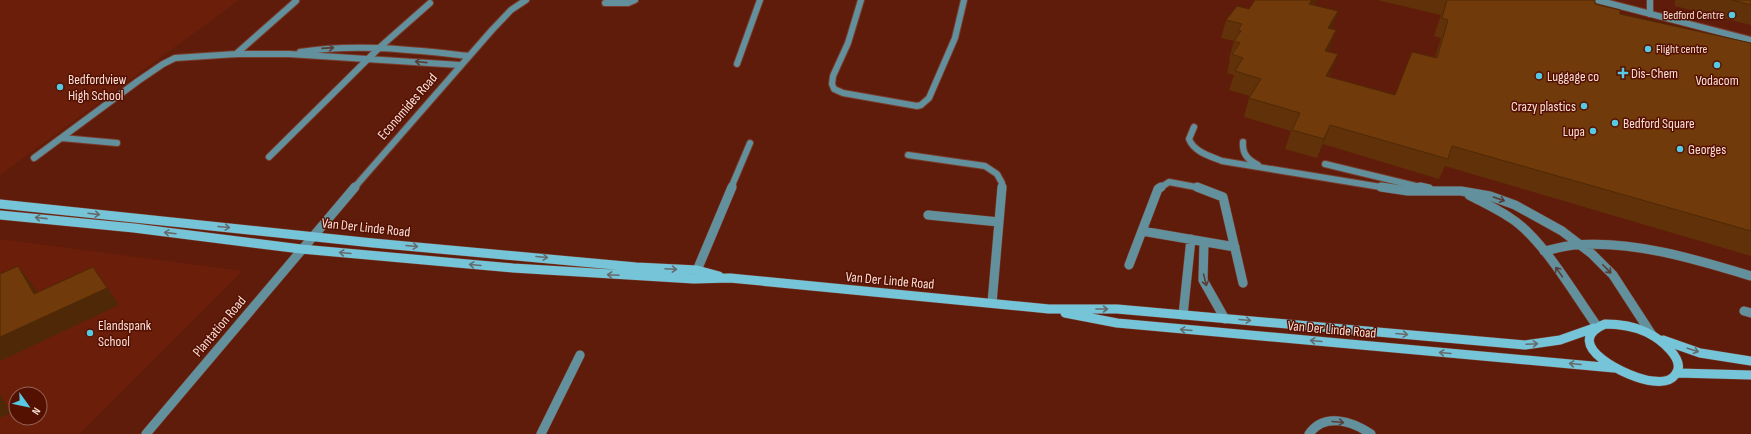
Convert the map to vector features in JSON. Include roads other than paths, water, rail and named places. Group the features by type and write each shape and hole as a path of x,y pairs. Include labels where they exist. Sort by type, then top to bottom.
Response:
{"main road":[{"name":"Van Der Linde Road","path":"0,204 636,267 697,270 730,278"},
{"name":"Van Der Linde Road","path":"0,214 134,228 301,250 513,268 694,279 730,278 1048,309 1117,323 1614,368"},
{"name":"Van Der Linde Road","path":"1048,309 1117,309 1525,345 1550,343 1569,339 1596,327 1616,324 1628,326 1654,337"},
{"path":"1596,327 1590,334 1590,342 1594,350 1614,368 1626,374 1653,381 1664,381 1673,378 1678,373 1680,366 1668,347 1654,337"},
{"path":"1654,337 1700,353 1751,361"},
{"path":"1678,373 1751,375"}],"street":[{"path":"236,54 287,10 296,1 295,0"},
{"name":"Economides Road","path":"312,236 469,56 511,10 526,0"},
{"path":"605,4 624,3 635,0"},
{"path":"737,64 760,0"},
{"path":"861,0 848,43 833,76 832,84 834,89 843,93 921,106 929,98 955,38 964,0"},
{"path":"1597,0 1751,40"},
{"path":"1650,0 1650,14"},
{"path":"269,157 379,48 430,3"},
{"path":"289,54 330,47 356,47 469,56"},
{"path":"34,158 163,64 175,58 236,54 289,54 369,58 460,66"},
{"path":"1194,127 1189,139 1190,144 1204,154 1222,161 1408,190 1439,192 1461,191 1490,196 1515,205 1562,231 1592,254 1613,275 1654,337"},
{"path":"62,138 118,143"},
{"path":"1243,142 1244,154 1249,160 1272,170"},
{"path":"694,279 750,143"},
{"path":"908,156 985,166 997,174 1002,183 1000,222 992,303"},
{"path":"1326,164 1405,182 1439,192"},
{"path":"1129,265 1158,189 1164,184 1171,182 1218,192 1223,197 1244,284"},
{"path":"1461,191 1510,217 1527,231 1544,251 1596,327"},
{"path":"928,215 1000,222"},
{"path":"1142,230 1235,247"},
{"name":"Plantation Road","path":"146,434 312,236"},
{"path":"1183,315 1191,239"},
{"path":"1204,242 1203,280 1225,319"},
{"path":"1544,251 1580,245 1627,248 1666,254 1751,276"},
{"path":"541,434 580,355"},
{"path":"1308,434 1317,424 1334,421 1353,424 1370,434"}],"place":[{"name":"Bedford Centre","path":"1732,15"},
{"name":"Flight centre","path":"1648,49"},
{"name":"Vodacom","path":"1717,65"},
{"name":"Dis-Chem","path":"1623,73"},
{"name":"Luggage co","path":"1539,76"},
{"name":"Bedfordview High School","path":"60,87"},
{"name":"Crazy plastics","path":"1584,106"},
{"name":"Bedford Square","path":"1615,123"},
{"name":"Lupa","path":"1593,131"},
{"name":"Georges","path":"1680,149"},
{"name":"Elandspank School","path":"90,333"}]}
